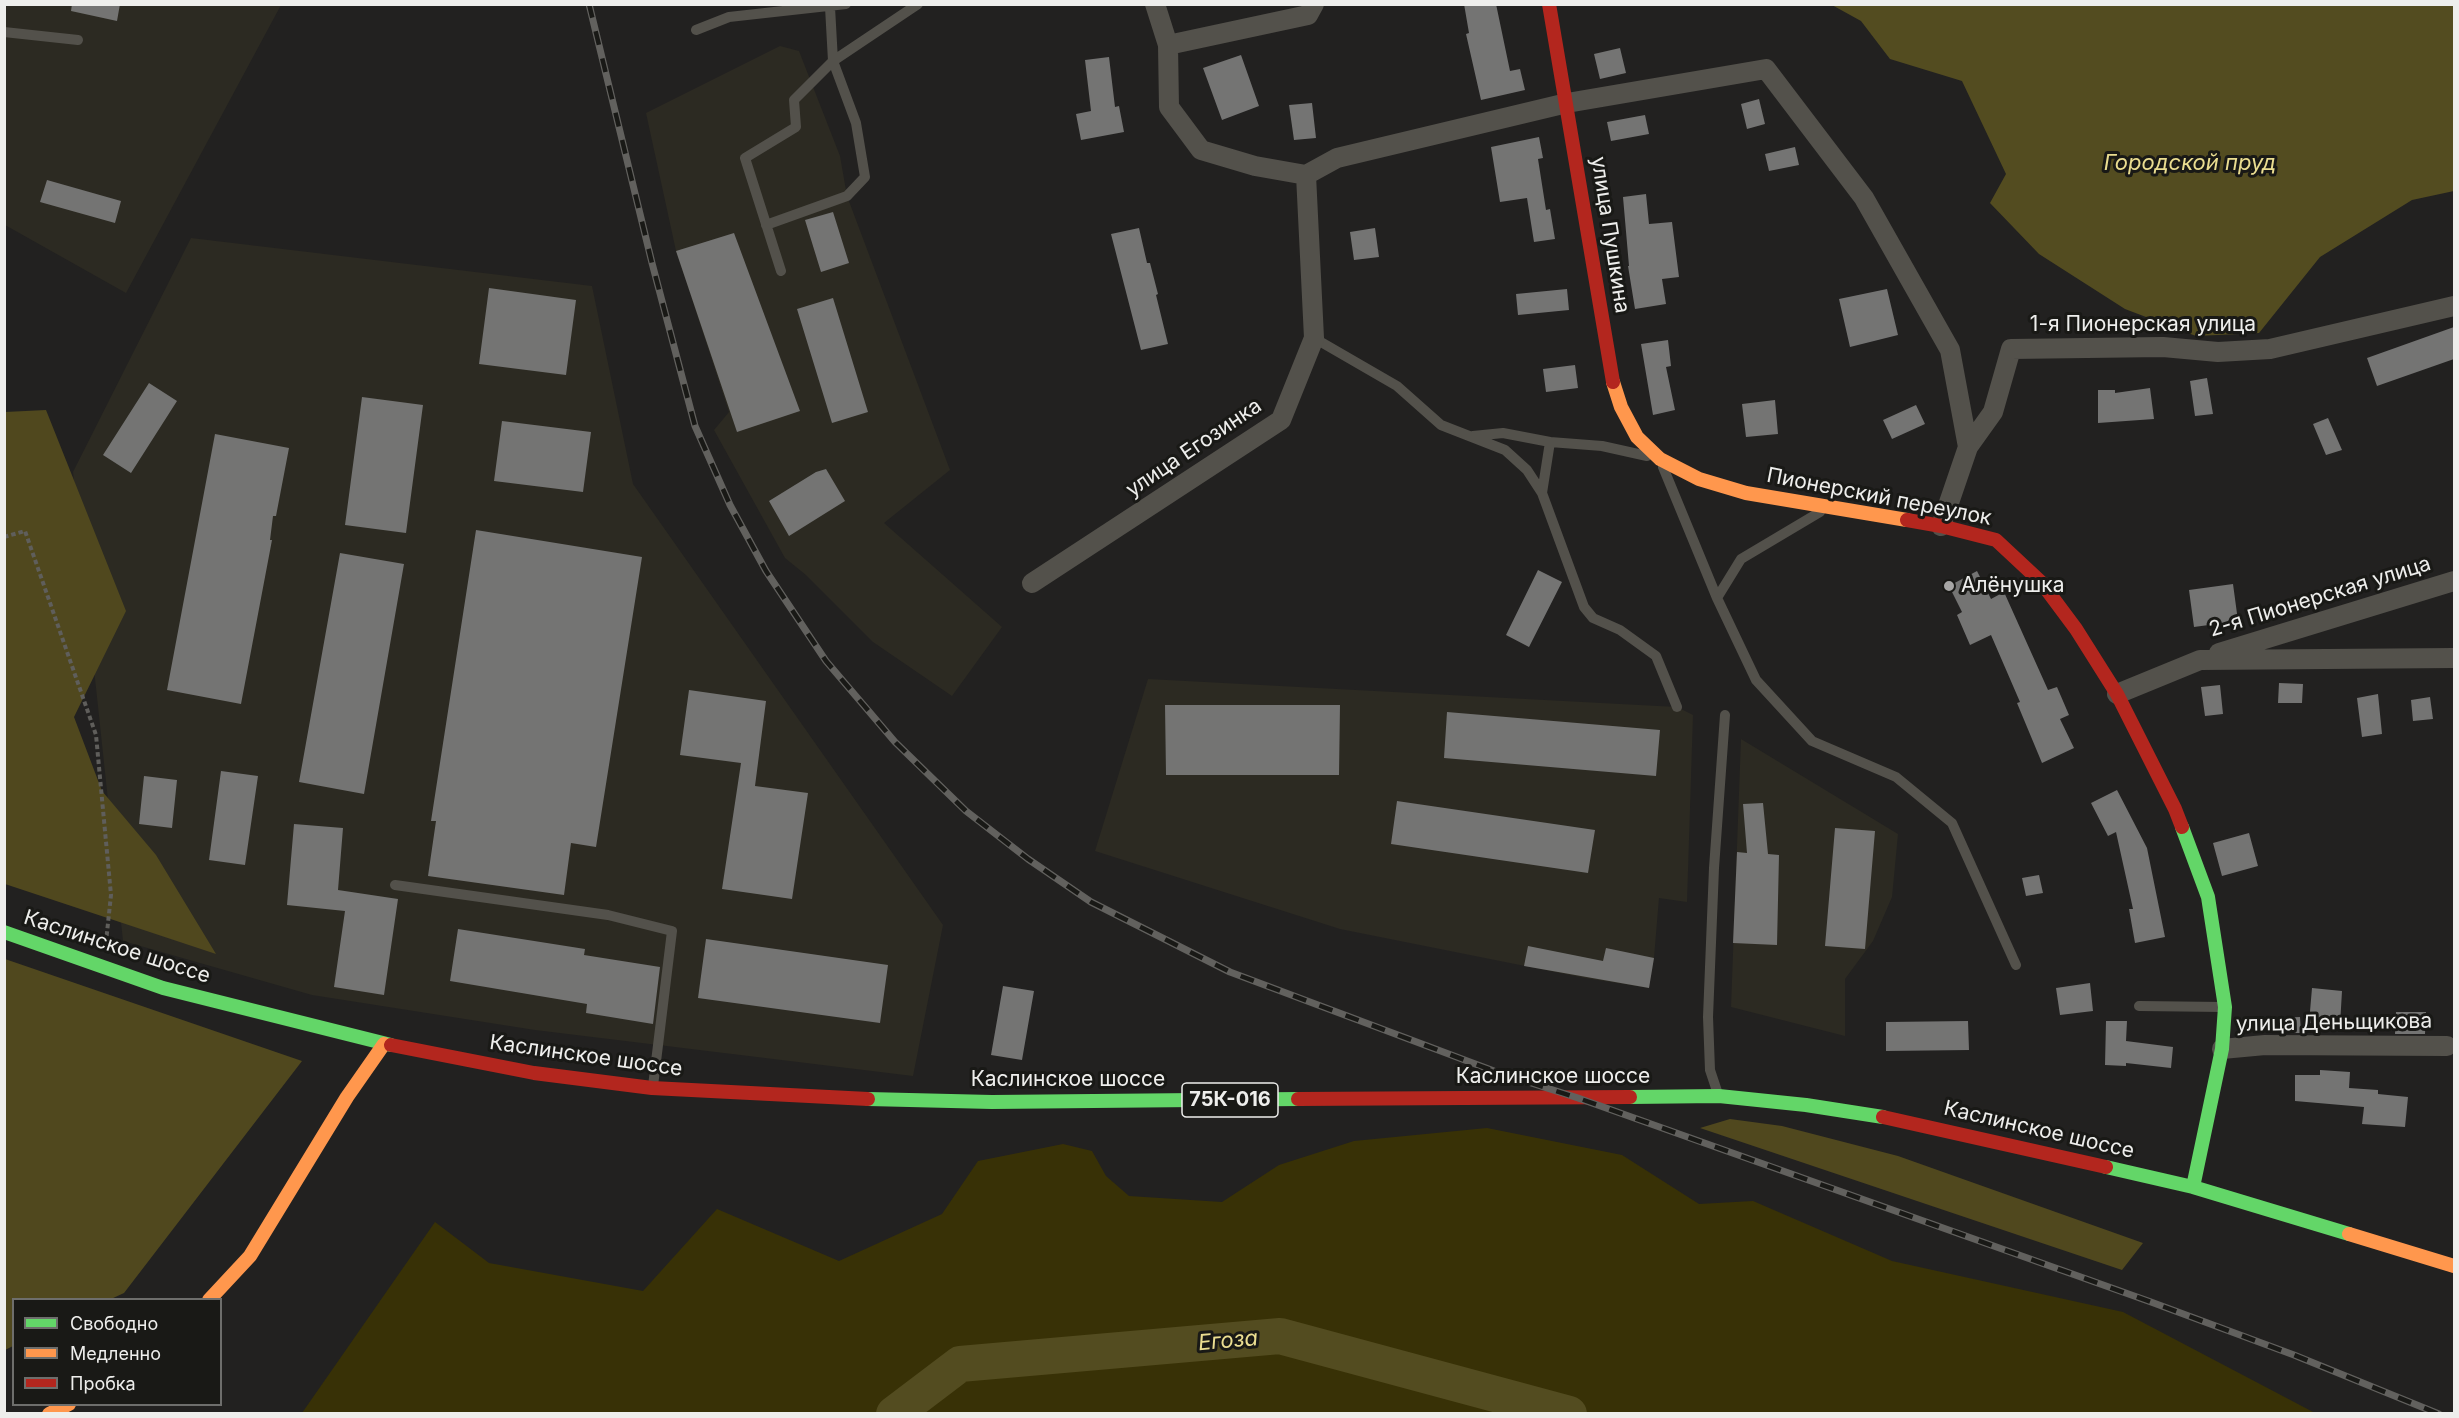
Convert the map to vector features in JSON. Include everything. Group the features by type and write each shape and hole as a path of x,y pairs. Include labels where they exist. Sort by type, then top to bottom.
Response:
{"main road":[{"name":"улица Пушкина","path":"1549,4 1612,378 1621,407 1637,437 1660,459"},
{"name":"Пионерский переулок","path":"1660,459 1699,479 1746,493 1941,526 1996,540 2041,582 2076,629 2117,694 2175,810 2208,897 2225,1007 2222,1049 2193,1187"},
{"name":"Каслинское шоссе","path":"4,932 164,988 384,1044 534,1073 652,1088 818,1098 992,1102 1719,1096 1806,1105 1902,1120 2193,1187 2454,1266"},
{"path":"210,1298 250,1256 347,1097 384,1044"},
{"path":"49,1413 65,1406"}],"street":[{"path":"1155,4 1168,45 1169,107 1202,150 1255,166 1306,175 1336,158 1567,103 1766,69 1864,198 1950,350 1968,447 1941,526"},
{"path":"1168,45 1311,10"},
{"name":"улица Егозинка","path":"1032,583 1281,420 1314,339 1306,175"},
{"name":"1-я Пионерская улица","path":"1968,447 1993,412 2011,349 2163,347 2217,352 2270,350 2454,306"},
{"name":"2-я Пионерская улица","path":"2117,694 2200,660 2454,581"},
{"name":"2-я Пионерская улица","path":"2200,660 2454,658"},
{"name":"улица Деньщикова","path":"2222,1049 2265,1046 2447,1046"}],"lane":[{"path":"696,30 729,17 846,4"},
{"path":"781,271 745,158 796,127 794,100 833,61 918,4"},
{"path":"766,225 847,196 865,177 856,123 833,61 830,7"},
{"path":"4,32 78,40"},
{"path":"1314,339 1397,386 1440,425 1505,450 1527,470 1542,493 1584,607 1593,618 1620,630 1656,656 1677,707"},
{"path":"1469,436 1503,433 1550,442 1602,447 1660,459 1717,598 1756,680 1812,741 1896,777 1952,823 2016,966"},
{"path":"1542,493 1550,442"},
{"path":"1717,598 1741,559 1829,507"},
{"path":"1719,1096 1710,1070 1708,1017 1714,868 1725,715"},
{"path":"395,885 608,915 672,931 652,1088"},
{"path":"2139,1006 2225,1007"}],"path":[{"path":"4,537 25,531 96,735 111,895 103,967"}],"shaded area":[{"path":"5,5 281,5 126,293 5,225"},
{"path":"780,46 799,51 840,156 847,196 950,470 884,523 1002,627 952,696 873,642 806,575 785,558 714,430 729,412 676,251 646,113"},
{"path":"191,238 592,286 633,484 943,925 913,1076 535,1030 312,995 123,941 73,472"},
{"path":"46,410 126,611 74,717 102,791 156,855 216,954 5,884 5,412"},
{"path":"1148,679 1677,707 1693,715 1687,902 1659,898 1649,988 1585,978 1340,929 1095,851"},
{"path":"1741,739 1898,834 1892,897 1873,941 1845,979 1845,1036 1731,1007"},
{"path":"5,959 302,1061 124,1293 113,1298 12,1298 12,1346 5,1350"},
{"path":"1730,1119 1782,1126 1898,1156 2143,1243 2122,1270 1700,1128"},
{"path":"1487,1128 1622,1155 1699,1204 1753,1201 1892,1261 2123,1312 2315,1413 302,1413 435,1222 489,1263 643,1291 717,1209 839,1261 942,1214 978,1161 1063,1144 1092,1151 1106,1176 1129,1196 1222,1202 1279,1165 1354,1141"}],"water":[{"name":"Городской пруд","path":"1832,5 2454,5 2454,191 2412,200 2320,257 2259,333 2196,336 2125,309 2039,254 1990,203 2006,174 1962,81 1890,59 1861,21"}],"building":[{"path":"72,4 120,4 117,21 71,11"},
{"path":"1464,4 1496,4 1510,71 1520,69 1525,90 1481,100 1466,34 1469,33"},
{"path":"1620,48 1626,73 1600,79 1594,54"},
{"path":"1241,55 1259,106 1222,120 1203,68"},
{"path":"1109,57 1115,107 1119,106 1124,132 1081,140 1076,114 1091,111 1085,60"},
{"path":"1759,99 1765,124 1747,129 1741,104"},
{"path":"1312,103 1316,138 1294,140 1289,105"},
{"path":"1645,115 1649,134 1611,141 1607,122"},
{"path":"1539,137 1543,158 1538,159 1546,210 1550,209 1555,239 1534,242 1527,198 1500,202 1491,147"},
{"path":"1795,147 1799,165 1769,171 1765,154"},
{"path":"47,180 121,201 115,223 40,202"},
{"path":"1646,194 1649,224 1672,222 1679,277 1662,279 1666,304 1635,309 1628,266 1623,197"},
{"path":"833,212 849,263 821,272 805,220"},
{"path":"1139,228 1147,263 1150,263 1158,294 1156,295 1168,344 1141,350 1111,234"},
{"path":"1375,228 1379,257 1354,260 1350,232"},
{"path":"734,233 800,411 737,432 676,251"},
{"path":"489,288 576,300 566,375 479,364"},
{"path":"1567,289 1569,310 1518,315 1516,294"},
{"path":"1887,289 1898,335 1850,347 1839,299"},
{"path":"833,298 868,412 832,423 797,309"},
{"path":"2454,327 2454,359 2377,386 2367,358"},
{"path":"1668,340 1671,366 1666,367 1675,410 1653,415 1641,344"},
{"path":"1575,365 1578,388 1546,392 1543,369"},
{"path":"2207,378 2213,414 2195,416 2190,381"},
{"path":"149,383 177,401 131,473 103,455"},
{"path":"2150,388 2154,419 2098,423 2098,390 2115,390 2115,393"},
{"path":"362,397 423,405 406,533 345,525"},
{"path":"1775,400 1778,434 1746,437 1742,404"},
{"path":"1916,405 1925,424 1892,439 1883,420"},
{"path":"2328,418 2342,450 2326,455 2313,424"},
{"path":"502,421 591,432 583,492 494,481"},
{"path":"215,434 289,448 276,516 273,516 270,540 272,540 241,704 167,690"},
{"path":"826,469 845,501 789,536 769,501 816,472"},
{"path":"476,530 642,557 596,847 571,843 564,895 428,876 436,821 431,821"},
{"path":"340,553 404,564 364,794 299,782"},
{"path":"1538,570 1562,582 1529,647 1506,635"},
{"path":"1977,571 1991,599 2004,592 2048,690 2057,687 2069,715 2060,719 2074,748 2042,763 2017,703 2020,702 1991,635 1970,645 1957,615 1962,612 1949,586"},
{"path":"2233,584 2238,621 2194,627 2189,590"},
{"path":"2279,683 2303,684 2302,703 2278,703"},
{"path":"2220,685 2223,714 2205,716 2201,687"},
{"path":"689,690 766,701 755,786 808,793 792,899 722,889 741,763 680,755"},
{"path":"2378,694 2382,734 2362,737 2357,698"},
{"path":"2430,697 2433,719 2413,721 2411,700"},
{"path":"1165,705 1340,705 1339,775 1166,775"},
{"path":"1447,712 1660,730 1656,776 1444,758"},
{"path":"221,771 258,776 245,865 209,860"},
{"path":"144,776 177,780 172,828 139,824"},
{"path":"2117,790 2147,848 2165,937 2135,943 2129,909 2133,909 2116,832 2108,836 2091,803"},
{"path":"1397,801 1595,830 1588,873 1391,844"},
{"path":"1763,803 1768,854 1779,855 1777,945 1733,943 1737,852 1747,853 1743,804"},
{"path":"294,824 343,828 338,890 398,899 384,995 334,987 345,911 287,905"},
{"path":"1835,828 1875,831 1865,949 1825,946"},
{"path":"2249,833 2258,866 2222,876 2213,843"},
{"path":"2039,875 2043,893 2026,896 2022,878"},
{"path":"458,929 585,949 584,955 660,967 653,1024 586,1013 587,1004 450,981"},
{"path":"706,939 888,965 880,1023 698,998"},
{"path":"1528,946 1603,961 1606,948 1654,958 1649,988 1524,966"},
{"path":"2090,983 2093,1011 2060,1015 2056,988"},
{"path":"1003,986 1034,991 1022,1060 991,1055"},
{"path":"2312,988 2342,991 2340,1025 2309,1023"},
{"path":"2396,1012 2426,1012 2425,1034 2395,1034"},
{"path":"2300,1017 2301,1033 2280,1033 2279,1018"},
{"path":"1968,1021 1969,1050 1886,1051 1886,1022"},
{"path":"2106,1021 2127,1021 2126,1041 2173,1047 2171,1068 2126,1063 2126,1066 2105,1065"},
{"path":"2320,1070 2350,1072 2349,1088 2378,1090 2378,1094 2408,1097 2405,1127 2362,1124 2364,1107 2295,1101 2295,1075 2320,1075"}],"waterway":[{"name":"Егоза","path":"894,1414 960,1364 1280,1336 1569,1414"}],"railway":[{"path":"589,4 652,263 695,426 730,505 766,571 826,661 895,742 966,811 1028,859 1091,902 1230,972 1494,1071 1578,1098 2151,1302 2294,1355 2439,1414"}],"traffic: fast":[{"path":"2182,827 2208,897 2225,1007 2222,1049 2193,1187"},
{"path":"4,932 163,988 391,1045"},
{"path":"1630,1097 1719,1096 1806,1105 1883,1117"},
{"path":"868,1099 992,1102 1298,1099"},
{"path":"2106,1167 2193,1187 2349,1234"}],"traffic: slow":[{"path":"1613,382 1621,407 1637,437 1660,459 1699,479 1746,493 1907,520"},
{"path":"211,1298 250,1256 347,1097 384,1044"},
{"path":"2349,1234 2454,1266"},
{"path":"49,1414 65,1406"}],"traffic: jam":[{"path":"1549,4 1613,382"},
{"path":"1907,520 1996,540 2041,582 2076,629 2117,694 2182,827"},
{"path":"391,1045 534,1073 652,1088 868,1099"},
{"path":"1298,1099 1630,1097"},
{"path":"1883,1117 2106,1167"}],"place":[{"name":"Алёнушка","path":"1949,586"}]}
